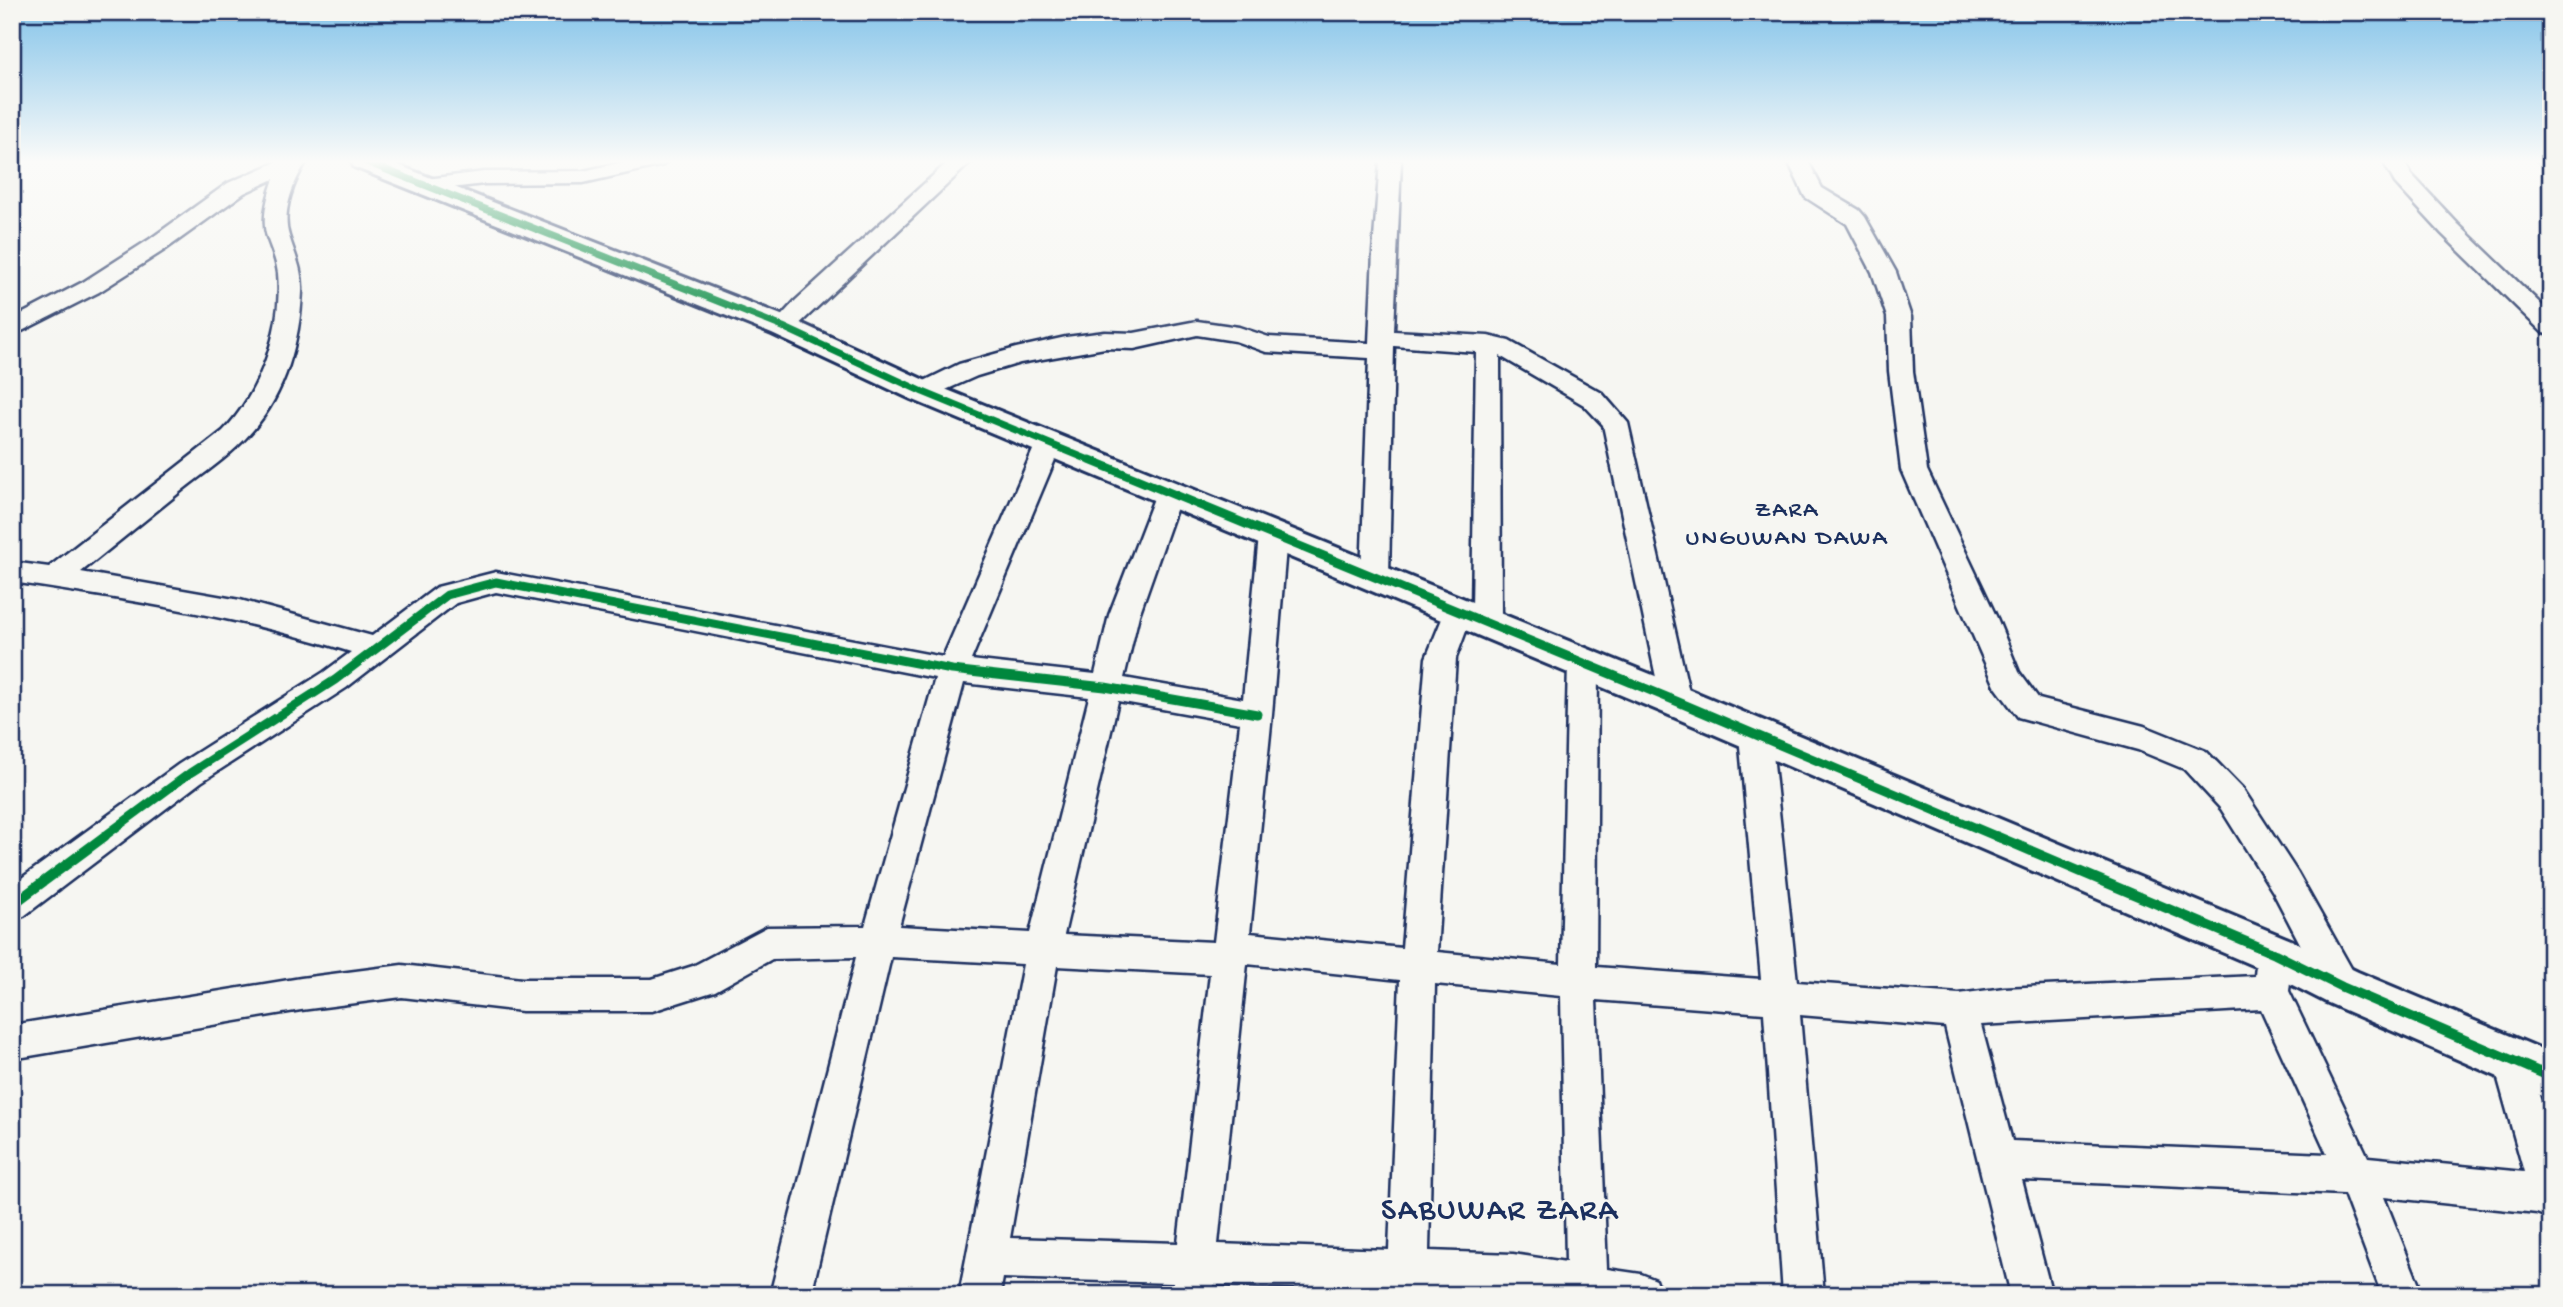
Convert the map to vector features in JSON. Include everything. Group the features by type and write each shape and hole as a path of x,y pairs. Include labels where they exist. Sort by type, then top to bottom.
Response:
{"street":[{"path":"12,329 68,301 189,222"},
{"path":"54,578 232,437 244,426 266,393 279,356 291,289 285,250 277,234 277,222"},
{"path":"519,222 783,327 923,391 1755,734 2275,954 2342,987 2551,1077"},
{"path":"783,327 839,270 897,222"},
{"path":"1375,576 1386,222"},
{"path":"1857,222 1884,272 1899,317 1901,371 1914,470 2006,678 2029,708 2144,740 2195,760 2232,799 2285,882 2342,987"},
{"path":"2444,222 2551,328"},
{"path":"923,391 968,370 1016,356 1066,345 1105,340 1134,341 1197,328 1239,334 1266,344 1488,344 1510,352 1593,399 1615,423 1676,701"},
{"path":"1409,1283 1419,966 1441,658 1472,617 1488,344"},
{"path":"790,1295 878,941 952,670 1049,443"},
{"path":"1169,493 1124,615 1105,687 1043,950 982,1276 1409,1283 1513,1274 1588,1291 1641,1295"},
{"path":"1194,1279 1257,714 1273,536"},
{"path":"12,572 174,597 324,631 374,648"},
{"path":"12,905 190,773 335,680 447,595 496,582 952,670 1105,687 1257,714"},
{"path":"1583,663 1578,982 1588,1291"},
{"path":"1755,734 1781,999 1804,1295"},
{"path":"12,1042 301,994 402,981 522,995 652,995 702,980 767,943 878,941 1043,950 1230,953 1419,966 1781,999 1959,1011 2004,1005 2271,992"},
{"path":"2275,954 2271,992 2357,1175 2403,1295"},
{"path":"1959,1011 2032,1295"},
{"path":"1997,1160 2357,1175 2550,1197 2511,1060"}],"cycle path":[{"path":"518,222 783,327 923,392 1676,701 2275,954 2342,987 2551,1077"},
{"path":"12,905 190,773 335,680 447,595 496,582 952,670 1105,687 1257,714"}],"district":[{"name":"ZARA UNGUWAN DAWA","path":"1787,522"},
{"name":"SABUWAR ZARA","path":"1500,1207"}]}
